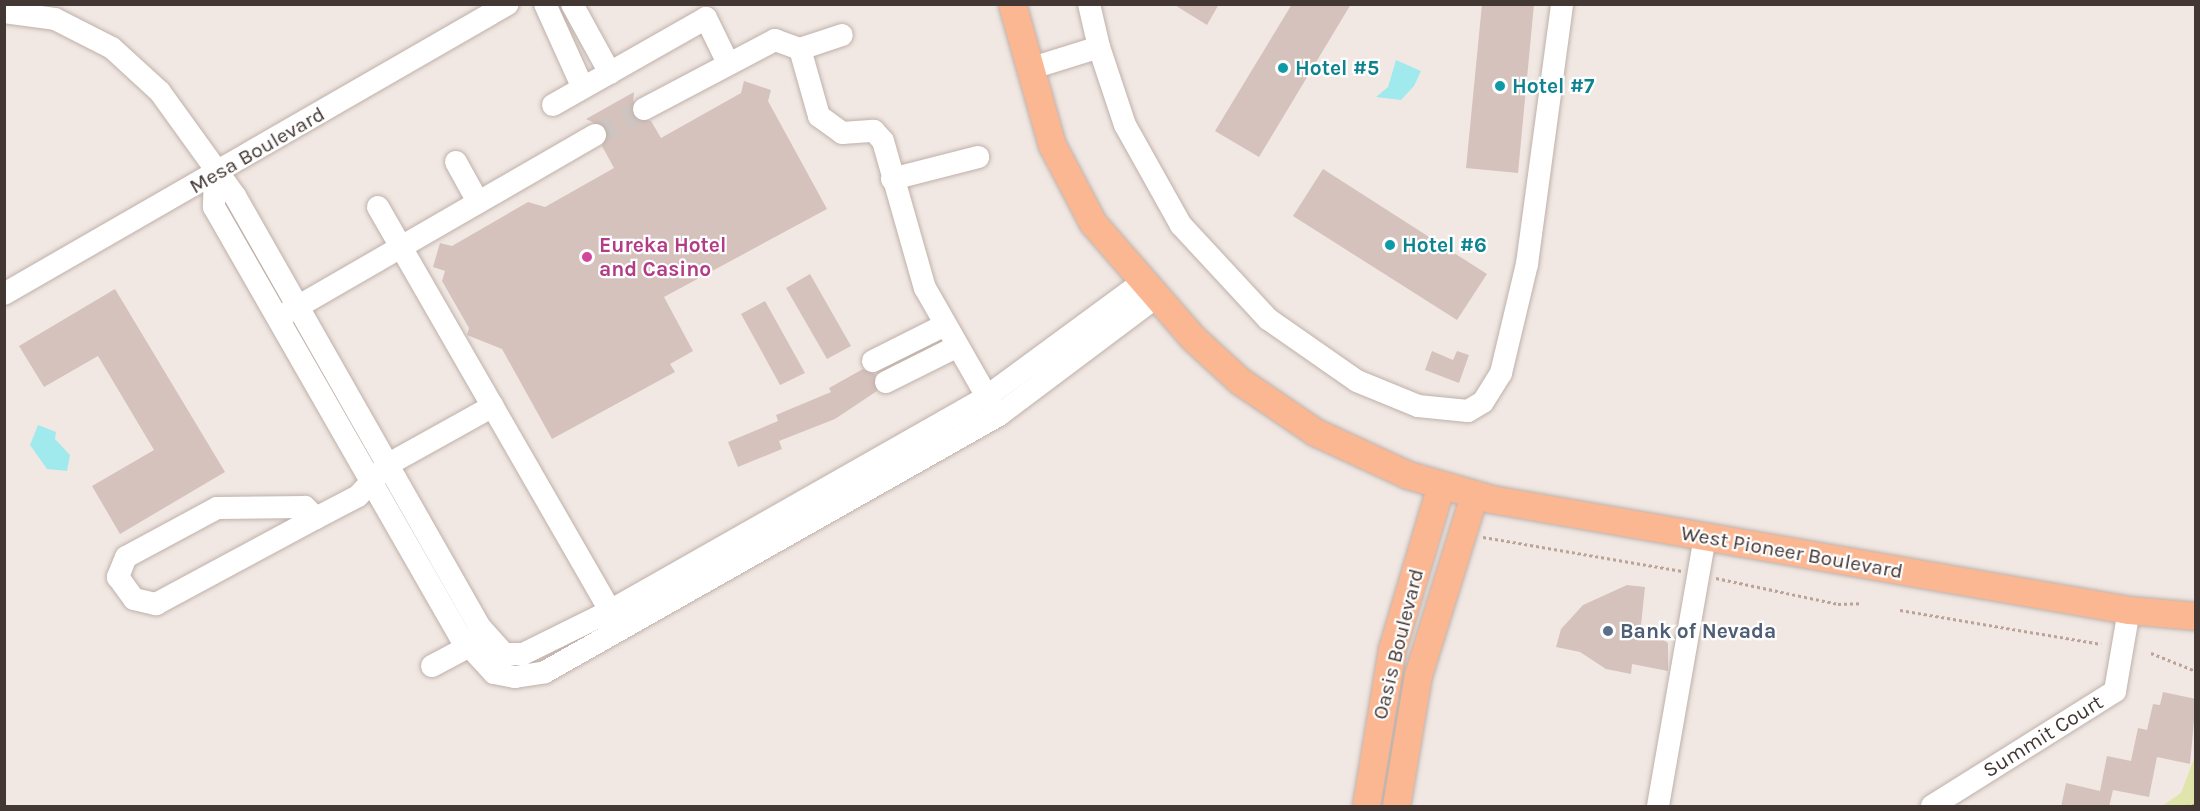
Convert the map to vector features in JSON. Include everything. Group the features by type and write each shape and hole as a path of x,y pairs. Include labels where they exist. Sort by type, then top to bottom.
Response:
{"main road":[{"name":"West Pioneer Boulevard","path":"1012,4 1029,69 1062,164 1093,223 1148,290 1240,381 1315,432 1458,490 1705,537 2128,610 2196,616"},
{"name":"Oasis Boulevard","path":"1366,807 1392,649 1458,490"},
{"name":"Oasis Boulevard","path":"1396,807 1418,675 1458,490"},
{"name":"West Pioneer Boulevard","path":"2128,610 2196,635"}],"street":[{"name":"Mesa Boulevard","path":"4,294 508,4"},
{"path":"545,4 583,88"},
{"path":"573,4 610,73"},
{"path":"1089,4 1099,46 1125,125 1181,225 1268,319 1357,381 1418,406 1467,411 1483,402 1501,373 1527,264 1562,4"},
{"path":"4,12 55,19 112,48 160,92 215,174 236,196 491,645 504,654 523,654 616,620"},
{"path":"553,105 706,18 727,61"},
{"path":"644,109 727,61 775,40 800,49 842,34"},
{"path":"1029,69 1099,46"},
{"path":"800,49 819,116 842,133 874,132 883,141 925,288 943,326 992,406"},
{"path":"277,318 595,135"},
{"path":"892,179 978,158"},
{"path":"456,162 478,202"},
{"path":"215,174 214,207 467,647 494,673 516,677 544,672 616,620 992,406 1148,290"},
{"path":"378,207 616,620"},
{"path":"873,361 943,326"},
{"path":"886,382 956,347"},
{"path":"895,348 908,370"},
{"path":"316,518 305,507 218,508 126,557 118,577 134,599 156,604 316,518 372,484 387,465 493,406"},
{"path":"1658,807 1705,537"},
{"name":"Summit Court","path":"1932,807 2115,691 2128,610"},
{"path":"432,666 467,647"}],"path":[{"path":"1475,535 1686,573"},
{"path":"1715,578 1827,602 1861,603"},
{"path":"1900,610 2101,644"},
{"path":"2151,653 2196,671"},
{"path":"2186,807 2196,805"}],"green space":[{"path":"2195,756 2195,806 2162,806 2181,793"}],"water":[{"path":"1396,60 1421,71 1414,86 1401,100 1376,97 1388,87"},
{"path":"38,425 56,432 55,439 70,455 67,471 47,469 30,445"}],"building":[{"path":"1173,4 1219,4 1207,25"},
{"name":"Hotel #5","path":"1292,4 1351,4 1259,157 1215,131"},
{"name":"Hotel #7","path":"1482,4 1534,4 1518,173 1466,168"},
{"name":"Eureka Hotel and Casino","path":"744,81 771,90 768,101 827,209 664,297 693,351 670,364 675,372 552,439 502,349 467,335 469,328 442,281 445,271 433,267 440,243 452,246 528,202 545,207 614,168 602,146 607,129 586,119 634,92 632,116 651,121 661,138 741,93"},
{"name":"Hotel #6","path":"1323,169 1487,274 1457,320 1293,216"},
{"path":"810,274 851,346 827,359 786,288"},
{"path":"115,289 225,472 120,534 92,486 154,450 98,356 44,387 19,346"},
{"path":"765,301 805,373 780,385 741,314"},
{"path":"1432,351 1453,360 1457,351 1469,355 1459,383 1425,370"},
{"path":"863,369 875,374 877,391 835,419 779,441 782,449 738,467 728,442 778,421 776,415 831,392 829,388"},
{"name":"Bank of Nevada","path":"1627,585 1645,587 1641,625 1668,643 1668,671 1632,664 1631,674 1606,669 1580,652 1556,647 1561,629 1583,605"},
{"path":"2163,692 2196,699 2190,764 2157,757 2149,797 2113,790 2109,807 2061,807 2066,783 2100,791 2107,756 2131,761 2138,728 2147,730 2153,704 2160,705"}],"tunnel":[{"path":"595,135 644,109"}],"place":[{"name":"Hotel #5","path":"1283,68"},
{"name":"Hotel #7","path":"1500,86"},
{"name":"Hotel #6","path":"1390,245"},
{"name":"Eureka Hotel and Casino","path":"587,257"},
{"name":"Bank of Nevada","path":"1608,631"}]}
